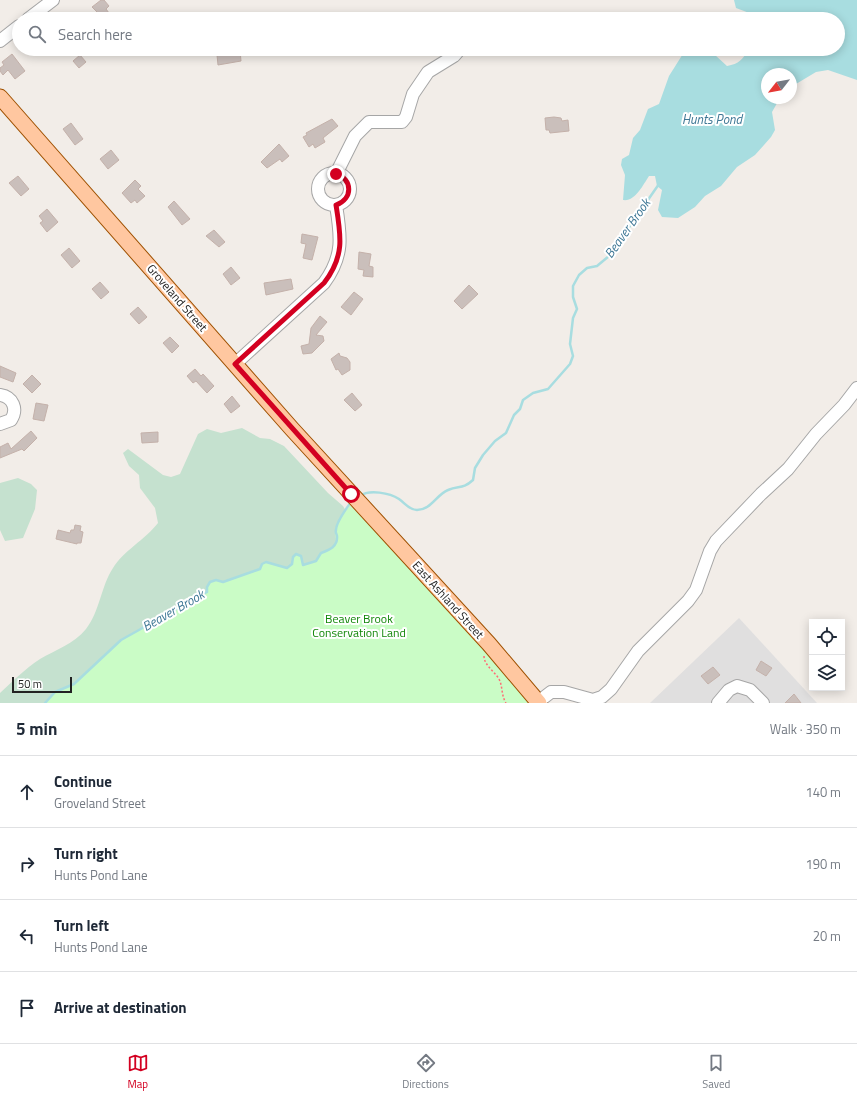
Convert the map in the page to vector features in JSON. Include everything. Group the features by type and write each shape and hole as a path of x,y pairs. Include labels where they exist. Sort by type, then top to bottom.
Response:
{"main road":[{"name":"Groveland Street","path":"0,97 355,498"},
{"name":"East Ashland Street","path":"355,498 489,644 538,703"}],"street":[{"path":"37,12 53,0"},
{"path":"0,40 12,31"},
{"path":"336,174 356,136 369,122 402,122 406,117 413,94 428,72 454,56"},
{"path":"331,174 336,174 341,175 348,182 349,192 345,200 336,205 324,201 318,187 323,178 331,174"},
{"path":"235,364 324,283 334,270 339,253 341,232 336,205"},
{"path":"538,703 551,692 564,692 593,700 602,697 611,689 638,651 688,601 696,590 710,551 716,541 761,494 788,469 816,434 844,405 857,388"},
{"path":"0,395 9,398 12,401 15,411 11,420 0,424"},
{"path":"718,703 729,690 737,686 750,690 763,703"}],"path":[{"path":"489,644 484,658 485,662 499,680 502,695 506,703"}],"shaded area":[{"path":"739,618 817,703 650,703"}],"green space":[{"path":"242,428 260,438 270,439 284,446 328,493 343,506 347,513 350,537 208,703 0,703 0,693 24,671 40,659 76,639 86,629 91,622 109,575 117,562 158,523 155,508 140,488 139,475 129,466 123,453 128,449 163,475 171,477 180,474 198,434 207,429 221,433"},
{"path":"18,478 31,484 37,490 35,509 23,538 5,541 0,530 0,483"},
{"name":"Beaver Brook Conservation Land","path":"350,505 483,646 530,703 45,703 55,692 74,684 121,640 207,592 207,587 210,582 216,580 223,582 259,569 262,564 266,562 287,568 292,564 293,557 296,554 301,556 303,565 316,561 321,553 329,550 335,544 336,529"}],"water":[{"name":"Hunts Pond","path":"734,0 857,0 857,80 828,70 816,72 797,83 797,68 761,68 761,104 777,104 772,112 775,130 771,137 755,155 737,167 721,186 705,196 695,207 678,218 662,217 658,210 662,190 657,186 655,176 649,176 635,196 627,200 623,200 625,175 621,165 622,159 629,155 633,138 640,130 648,109 659,104 669,76 682,56 716,56 727,66 735,64 745,56 845,56 845,12 747,12 736,8"}],"building":[{"path":"101,0 104,0 109,6 106,9 108,12 97,12 92,7"},
{"path":"12,54 12,56 25,71 15,79 8,70 3,75 0,71 0,68 4,65 2,62"},
{"path":"81,56 86,62 79,68 73,61"},
{"path":"217,56 241,56 241,61 218,65"},
{"path":"545,118 561,118 562,121 568,120 569,131 550,133 549,130 546,130"},
{"path":"332,119 338,126 323,138 325,142 315,148 313,144 309,147 303,137 307,135 306,133"},
{"path":"71,123 83,139 75,145 63,129"},
{"path":"279,144 289,156 282,162 280,159 267,168 261,162"},
{"path":"111,150 119,160 108,169 100,159"},
{"path":"18,176 29,189 21,196 9,183"},
{"path":"135,180 141,186 138,189 145,196 137,203 135,200 131,203 122,193"},
{"path":"174,201 190,219 182,225 168,207"},
{"path":"47,209 58,222 47,232 40,223 43,221 39,216"},
{"path":"214,230 225,242 219,247 206,236"},
{"path":"302,234 318,237 312,260 303,258 306,244 301,243"},
{"path":"69,248 80,261 72,268 61,255"},
{"path":"359,252 371,254 369,266 373,267 373,277 363,276 364,270 358,269"},
{"path":"231,267 240,278 231,285 223,274"},
{"path":"291,279 293,289 266,295 264,283"},
{"path":"100,282 109,292 101,299 92,289"},
{"path":"469,285 478,294 462,309 454,301"},
{"path":"354,292 363,299 351,315 341,307"},
{"path":"138,307 147,317 139,324 130,314"},
{"path":"320,316 327,322 316,335 323,336 324,341 312,353 303,354 301,346 309,344 311,328"},
{"path":"170,337 179,346 172,353 163,343"},
{"path":"339,353 340,356 347,358 350,362 350,370 342,375 338,369 336,370 331,359"},
{"path":"0,366 16,373 13,382 0,377"},
{"path":"195,369 201,376 203,374 214,386 207,393 196,381 193,383 187,376"},
{"path":"32,375 41,384 32,393 23,384"},
{"path":"352,393 362,405 355,411 344,400"},
{"path":"232,396 240,406 231,413 224,404"},
{"path":"36,403 48,405 44,421 33,419"},
{"path":"31,431 37,438 24,451 22,449 0,458 0,447 8,443 11,449"},
{"path":"158,432 158,442 142,443 141,433"},
{"path":"75,525 81,526 80,531 83,532 81,543 77,544 56,539 58,530 70,533 71,530 74,530"},
{"path":"761,661 772,668 766,676 756,670"},
{"path":"713,667 720,675 708,684 701,676"},
{"path":"794,694 801,703 785,703"}],"waterway":[{"name":"Beaver Brook","path":"360,496 374,492 385,494 395,497 412,509 417,510 426,508 444,492 466,485 473,480 475,468 483,455 495,441 506,433 514,415 520,409 523,400 533,393 548,389 570,364 573,356 570,344 573,318 577,309 573,297 573,286 579,275 587,268 597,266 609,256 659,184"},
{"name":"Beaver Brook","path":"45,703 55,692 74,684 121,640 207,592 207,587 210,582 216,580 223,582 260,569 262,564 266,562 287,568 292,564 293,557 296,554 301,556 303,565 316,561 321,553 332,548 336,543 336,527 351,502"}],"route":[{"path":"336,174 341,175 348,182 349,192 345,200 336,205 341,232 339,253 334,270 324,283 235,364 351,494"}]}
